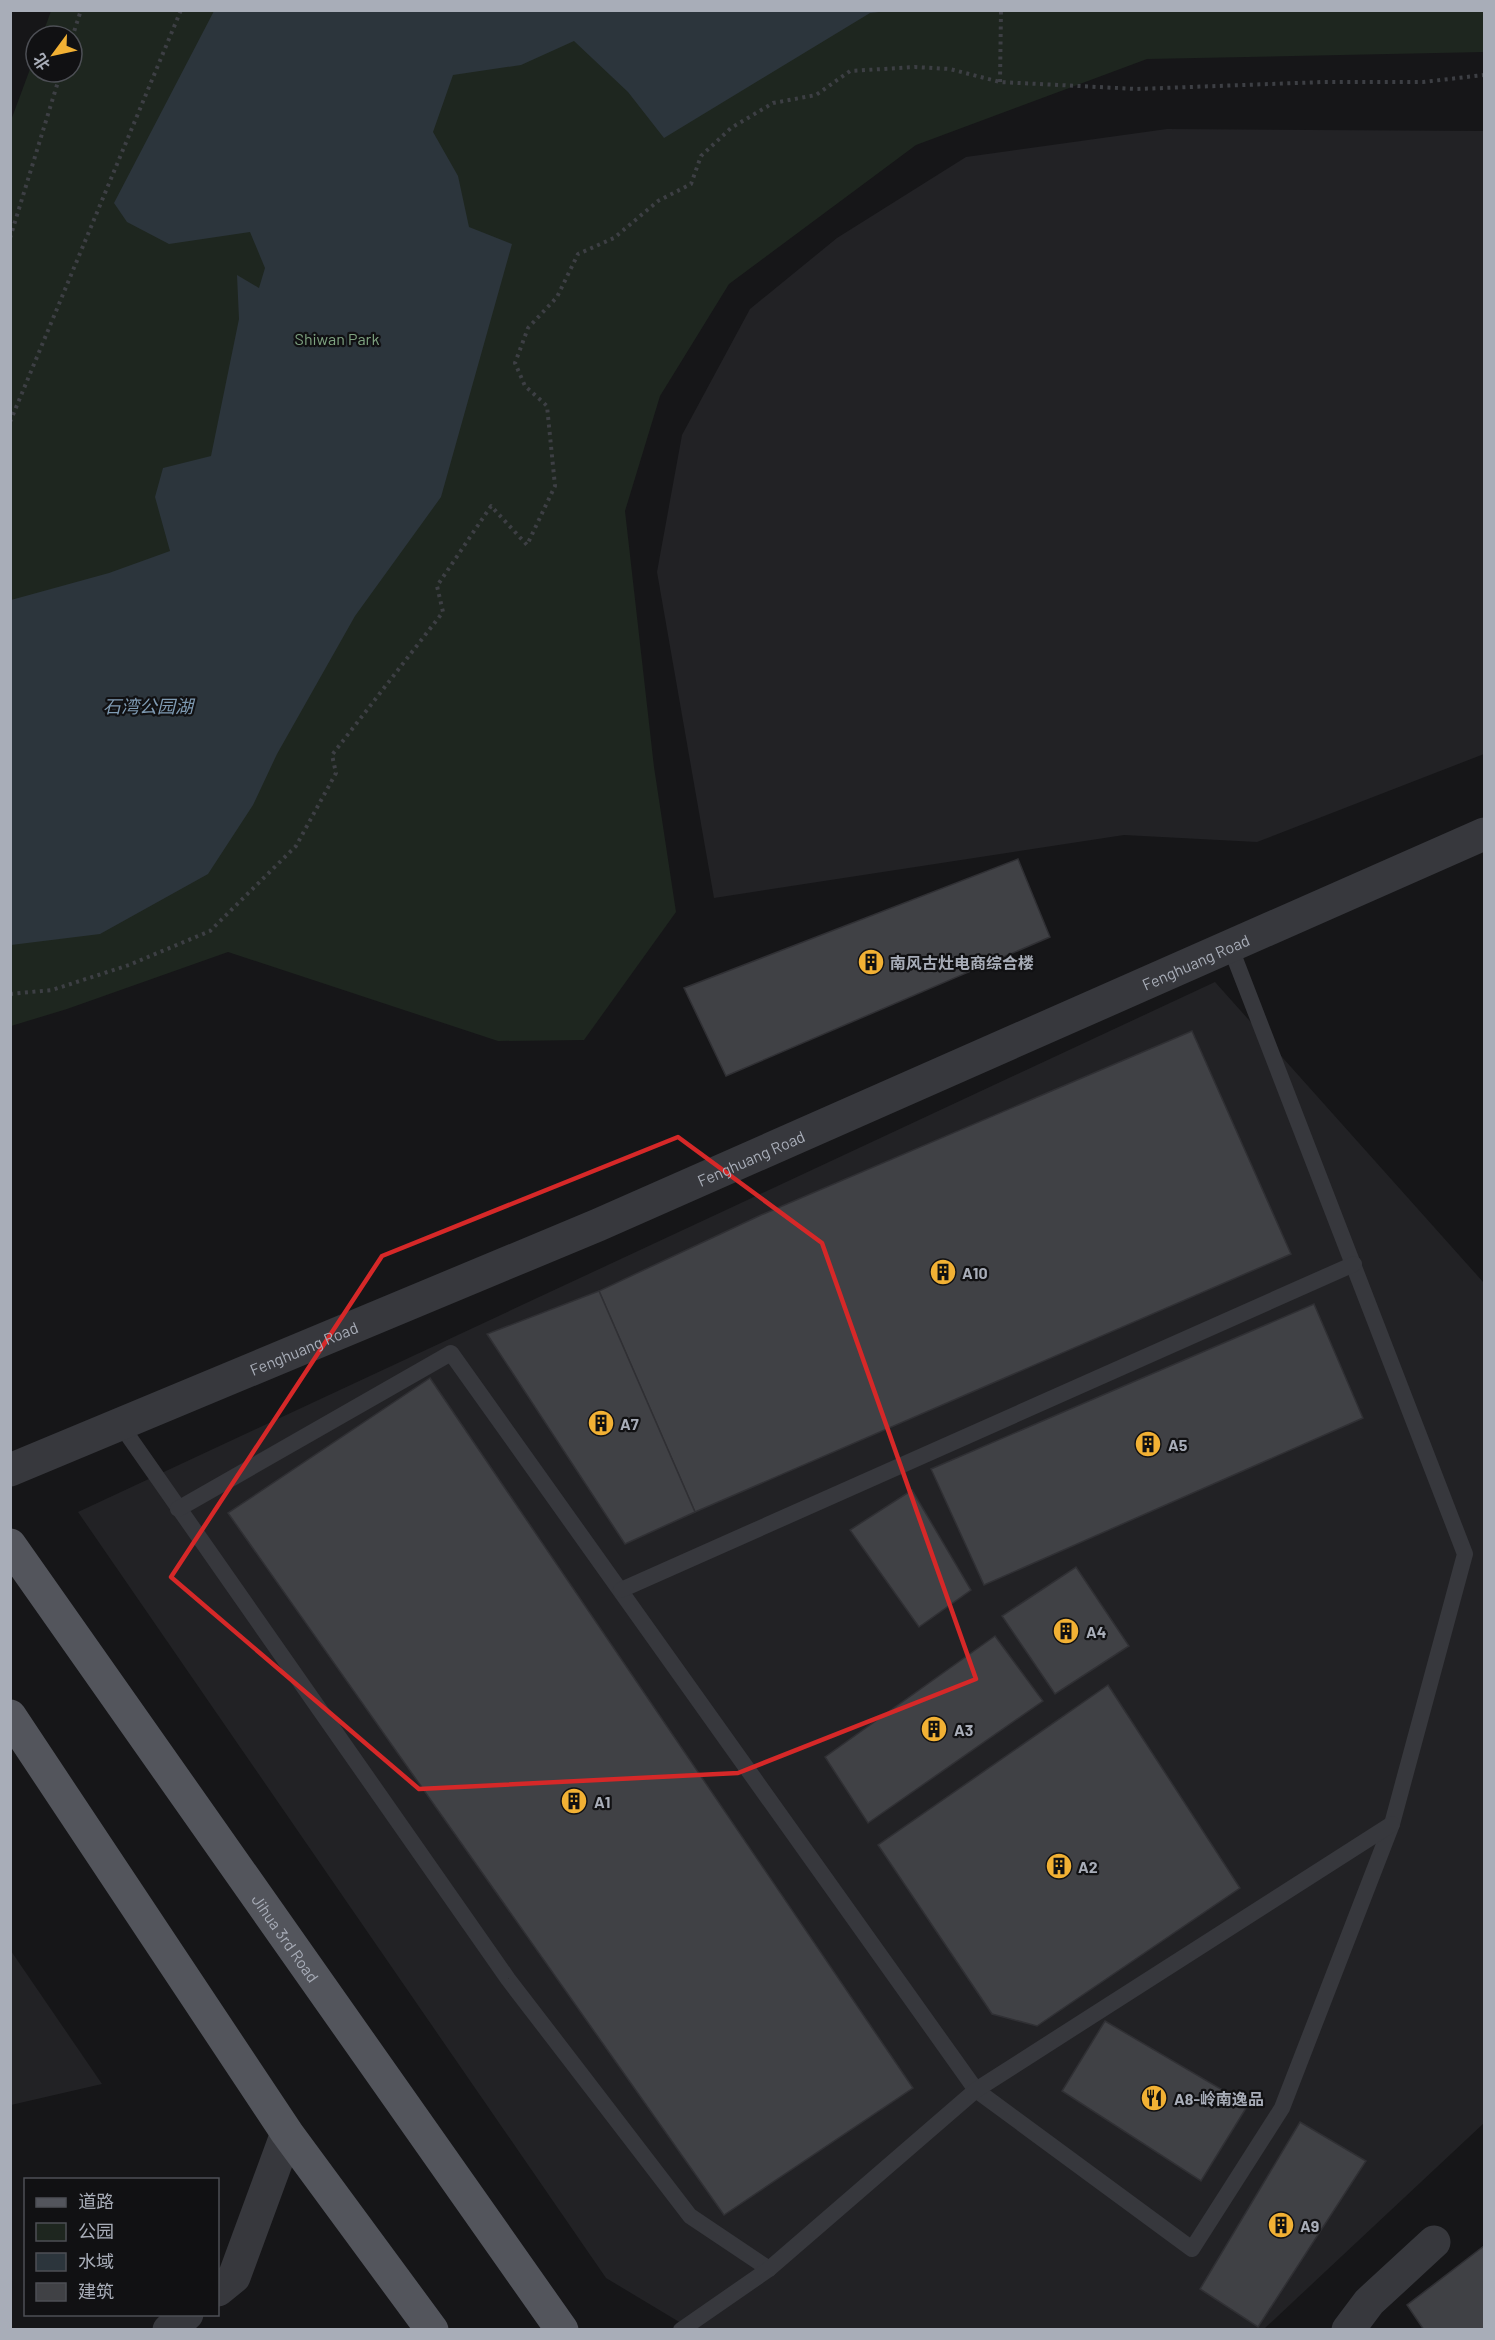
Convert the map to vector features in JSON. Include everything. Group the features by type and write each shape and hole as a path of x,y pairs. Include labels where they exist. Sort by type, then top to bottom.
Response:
{"main road":[{"name":"Jihua 3rd Road","path":"10,1545 562,2330"},
{"path":"10,1716 287,2133 432,2330"}],"street":[{"name":"Fenghuang Road","path":"10,1470 598,1225 1485,834"},
{"path":"219,2289 234,2277 287,2133"},
{"path":"1348,2330 1369,2302 1434,2242"},
{"path":"169,2330 186,2316"}],"lane":[{"path":"178,1509 451,1353 976,2090 1192,2249 1282,2108 1392,1824 1466,1554 1230,946"},
{"path":"621,1590 1354,1264"},
{"path":"120,1424 508,1979 690,2216 769,2269"},
{"path":"681,2330 769,2269 976,2090 1392,1824"}],"path":[{"path":"10,422 181,10"},
{"path":"1000,82 1001,10"},
{"path":"10,994 52,990 129,965 210,931 296,846 336,774 332,755 443,612 437,586 491,506 527,545 555,486 547,406 525,386 515,363 528,328 557,297 578,254 614,238 658,201 691,184 701,156 731,128 773,104 816,95 850,71 915,67 950,69 1000,82 1137,89 1323,81 1424,82 1485,75"},
{"path":"10,238 57,84"}],"highlighted area":[{"path":"678,1137 822,1243 976,1679 738,1773 419,1789 171,1577 382,1256"}],"shaded area":[{"path":"1167,129 1484,131 1484,754 1257,842 1124,835 714,898 657,572 682,435 750,309 837,238 966,157"},
{"path":"1215,982 1484,1283 1484,2123 1264,2329 691,2329 606,2278 78,1512"},
{"path":"11,1951 102,2084 11,2105"}],"green space":[{"name":"Shiwan Park","path":"51,11 1484,11 1484,52 1147,59 916,145 729,284 660,396 625,511 654,767 676,912 584,1040 498,1041 228,952 67,1009 11,1026 10,123 24,84 84,84 84,24 46,24"}],"water":[{"name":"石湾公园湖","path":"214,11 888,11 870,13 664,138 628,92 574,41 521,65 453,75 433,132 458,176 469,227 512,244 441,497 355,616 277,754 253,805 208,874 100,934 11,945 11,600 109,573 170,551 155,497 163,468 211,456 239,319 237,275 259,288 265,268 250,232 169,244 127,222 114,203"}],"building":[{"name":"南风古灶电商综合楼","path":"1018,859 1050,937 726,1076 684,988"},
{"name":"A10","path":"1192,1031 1291,1254 695,1512 599,1291 761,1215"},
{"name":"A7","path":"599,1291 695,1512 625,1544 487,1334"},
{"name":"A5","path":"1314,1304 1363,1418 984,1585 931,1469"},
{"name":"A1","path":"430,1378 913,2088 724,2215 228,1513"},
{"path":"912,1490 971,1590 919,1627 850,1530"},
{"name":"A4","path":"1076,1567 1129,1646 1055,1694 1002,1616"},
{"name":"A3","path":"995,1636 1043,1701 868,1823 825,1757"},
{"name":"A2","path":"1108,1685 1240,1888 1037,2026 992,2014 878,1845"},
{"name":"A8-岭南逸品","path":"1105,2021 1248,2105 1201,2181 1062,2091"},
{"name":"A9","path":"1300,2122 1366,2161 1258,2327 1200,2289"},
{"path":"1484,2246 1484,2330 1424,2330 1407,2305"}],"place":[{"name":"南风古灶电商综合楼","path":"871,962"},
{"name":"A10","path":"943,1272"},
{"name":"A7","path":"601,1423"},
{"name":"A5","path":"1148,1444"},
{"name":"A4","path":"1066,1631"},
{"name":"A3","path":"934,1729"},
{"name":"A1","path":"574,1801"},
{"name":"A2","path":"1059,1866"},
{"name":"A8-岭南逸品","path":"1154,2098"},
{"name":"A9","path":"1281,2225"}]}
